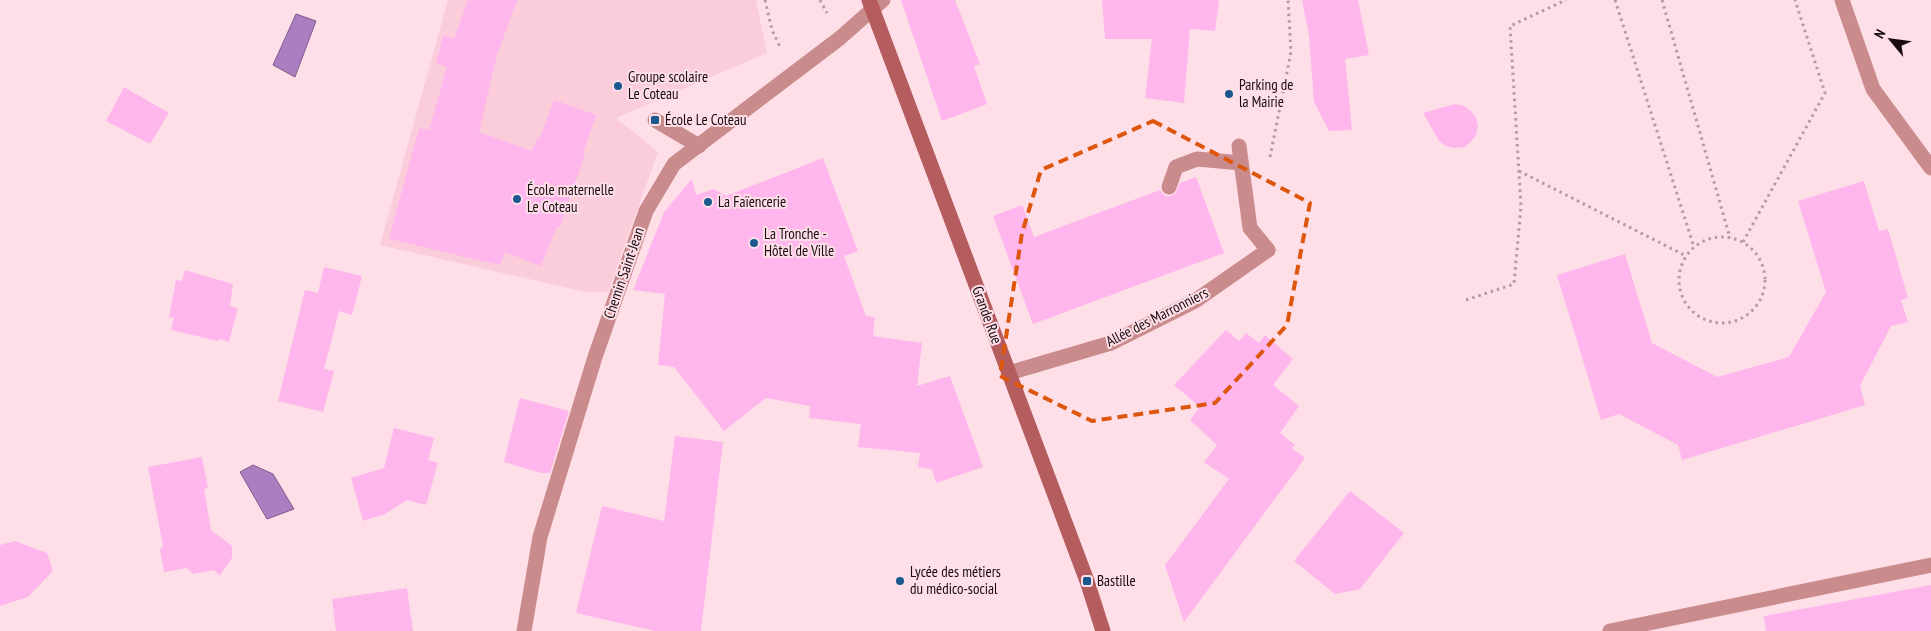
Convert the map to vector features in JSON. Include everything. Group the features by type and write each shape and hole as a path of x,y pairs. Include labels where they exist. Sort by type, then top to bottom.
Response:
{"main road":[{"name":"Grande Rue","path":"875,3 1009,373 1087,581 1103,631"}],"street":[{"path":"1842,0 1873,89 1931,168"},
{"name":"Chemin Saint-Jean","path":"524,631 540,537 595,357 646,211 674,164 840,38 875,3"},
{"path":"655,120 698,146"},
{"path":"1169,187 1176,167 1197,159 1241,163 1238,146"},
{"name":"Allée des Marronniers","path":"1009,373 1111,343 1195,301 1268,250 1250,228 1241,163"},
{"path":"1610,631 1931,565"}],"path":[{"path":"765,0 772,30 792,74"},
{"path":"1268,165 1291,52 1288,0"},
{"path":"1466,300 1514,284 1521,206 1510,26 1566,0"},
{"path":"1615,0 1694,247"},
{"path":"1662,0 1730,238"},
{"path":"1743,242 1825,93 1795,0"},
{"path":"1519,171 1686,256"},
{"path":"1722,237 1730,238 1743,242 1759,257 1765,270 1765,285 1762,298 1754,310 1743,318 1731,323 1703,320 1692,312 1684,301 1679,287 1680,272 1686,256 1694,247 1707,240 1722,237"}],"highlighted area":[{"path":"1153,121 1310,203 1287,325 1215,403 1092,421 1000,376 1022,233 1041,170"}],"shaded area":[{"name":"École maternelle Le Coteau","path":"448,0 756,0 767,53 616,118 658,152 608,292 586,292 380,245"},
{"path":"296,14 316,21 295,77 273,65"},
{"path":"253,465 273,474 294,509 267,519 240,472"}],"building":[{"path":"468,0 517,0 497,55 479,132 532,151 538,137 540,138 554,100 596,115 560,227 557,226 541,266 505,252 500,265 389,239 419,128 429,130 447,67 436,63 443,36 454,39"},
{"path":"901,0 955,0 980,64 974,66 987,104 942,121"},
{"path":"1102,0 1219,0 1215,31 1190,29 1184,103 1145,98 1152,39 1105,39"},
{"path":"1302,0 1358,0 1369,55 1345,59 1352,130 1329,131 1314,102 1309,36"},
{"path":"124,87 169,113 150,144 106,121"},
{"path":"1455,104 1464,106 1471,111 1476,118 1478,126 1476,135 1471,142 1464,147 1454,148 1446,146 1439,141 1423,113"},
{"path":"823,158 858,251 844,256 866,316 875,317 873,336 922,343 917,386 950,376 983,467 936,483 932,469 918,467 920,453 858,447 861,424 809,418 810,406 766,398 724,431 674,367 658,365 665,294 633,290 664,212 692,179 696,195 714,189 726,196"},
{"path":"1196,177 1224,253 1033,324 993,216 1022,205 1034,237 1160,190 1165,196 1171,196 1175,194 1180,183"},
{"path":"1864,181 1879,231 1888,229 1908,298 1901,300 1908,322 1891,326 1860,386 1865,405 1682,460 1678,445 1619,414 1601,420 1557,275 1625,254 1652,343 1717,377 1789,357 1826,292 1798,201"},
{"path":"324,267 362,276 352,315 339,311 324,369 334,371 323,412 278,401 305,290 318,293"},
{"path":"185,270 233,284 230,306 238,308 229,342 171,330 174,318 169,317 176,280 182,281"},
{"path":"1226,330 1239,341 1246,333 1259,343 1265,335 1293,359 1273,385 1299,406 1280,433 1295,445 1292,448 1305,458 1184,622 1165,565 1229,479 1204,462 1217,445 1190,420 1200,407 1174,385"},
{"path":"520,398 569,411 550,473 541,473 504,462"},
{"path":"394,428 434,438 428,460 438,463 426,505 407,500 385,514 363,521 351,478 384,468"},
{"path":"675,436 723,442 701,631 655,631 576,613 602,506 664,521"},
{"path":"202,457 208,488 204,489 211,530 232,546 232,558 220,575 213,570 193,574 187,568 164,572 160,550 163,546 148,467"},
{"path":"1350,491 1404,533 1360,589 1335,594 1294,561"},
{"path":"15,541 47,553 53,571 28,597 0,606 0,545"},
{"path":"1931,585 1931,631 1766,631 1764,616"},
{"path":"407,588 413,631 336,631 332,599"}],"place":[{"name":"Groupe scolaire Le Coteau","path":"618,86"},
{"name":"Parking de la Mairie","path":"1229,94"},
{"name":"École Le Coteau","path":"655,120"},
{"name":"École maternelle Le Coteau","path":"517,199"},
{"name":"La Faïencerie","path":"708,202"},
{"name":"La Tronche - Hôtel de Ville","path":"754,243"},
{"name":"Lycée des métiers du médico-social","path":"900,581"},
{"name":"Bastille","path":"1087,581"}]}
